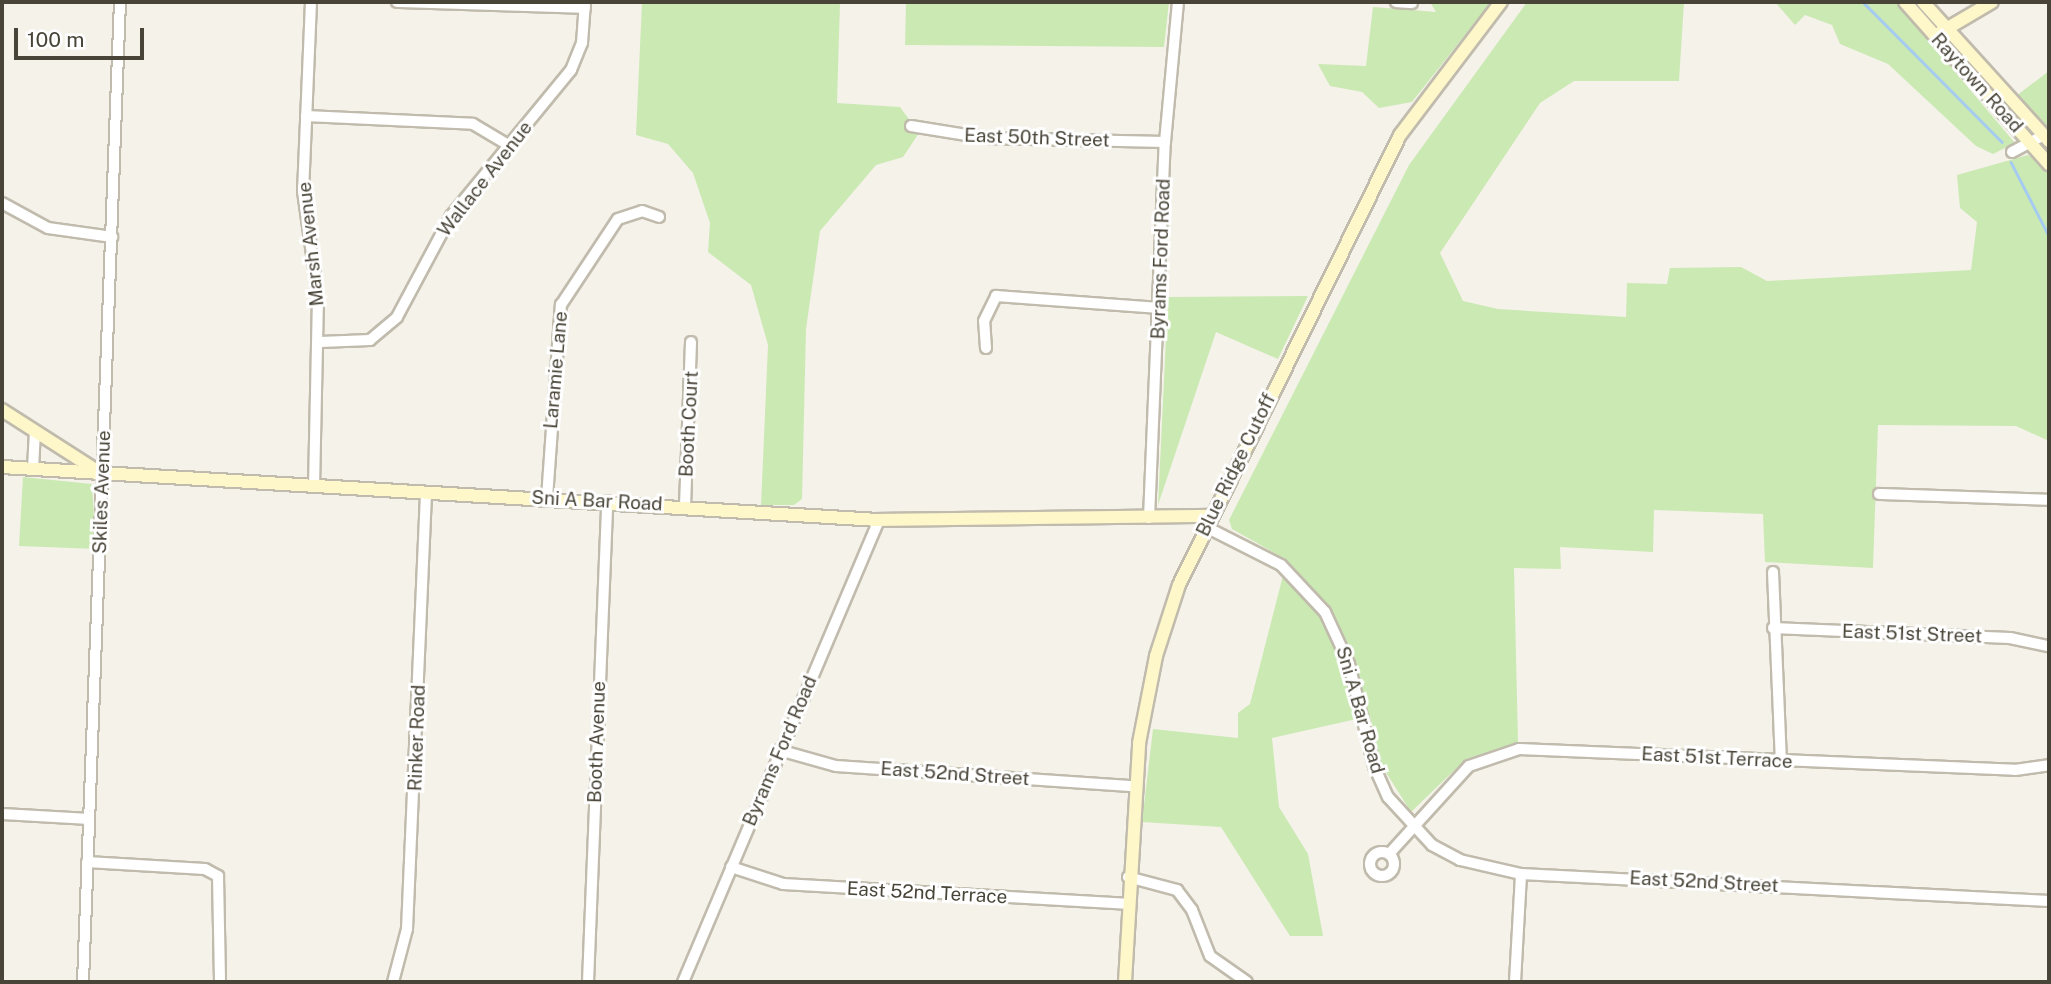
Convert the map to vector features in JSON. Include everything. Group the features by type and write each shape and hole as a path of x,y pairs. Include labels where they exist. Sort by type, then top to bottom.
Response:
{"main road":[{"name":"Blue Ridge Cutoff","path":"1125,982 1126,904 1133,786 1156,656 1208,522 1400,135 1501,2"},
{"name":"Raytown Road","path":"1906,2 2047,138"},
{"name":"Raytown Road","path":"1923,2 1940,32 2049,164"},
{"path":"1940,32 1992,2"},
{"name":"Sni A Bar Road","path":"2,410 34,435 102,474 685,506 879,520 1149,518 1208,522"},
{"path":"2,467 102,474"}],"street":[{"name":"Skiles Avenue","path":"83,982 120,2"},
{"name":"Marsh Avenue","path":"312,2 303,191 320,342 314,486"},
{"path":"397,2 585,5"},
{"name":"Byrams Ford Road","path":"1149,518 1165,142 1178,2"},
{"path":"1396,2 1412,3"},
{"name":"Wallace Avenue","path":"320,342 370,340 384,333 451,216 571,70 585,5"},
{"path":"306,116 473,124 510,146"},
{"name":"East 50th Street","path":"911,126 985,138 1165,142"},
{"path":"2012,152 2047,138"},
{"path":"2,203 48,228 112,237"},
{"name":"Laramie Lane","path":"547,498 561,305 618,219 642,211 659,216"},
{"path":"986,348 984,321 996,296 1160,308"},
{"name":"Booth Court","path":"685,506 691,342"},
{"path":"33,469 34,435"},
{"name":"Rinker Road","path":"393,982 408,916 426,492"},
{"path":"1879,494 2049,500"},
{"name":"Booth Avenue","path":"588,982 607,502"},
{"name":"Byrams Ford Road","path":"683,982 779,750 879,520"},
{"name":"Sni A Bar Road","path":"1208,522 1281,565 1325,612 1349,664 1374,766 1410,824"},
{"path":"1773,572 1773,628 1781,761"},
{"name":"East 51st Street","path":"1773,628 2010,638 2049,646"},
{"name":"East 51st Terrace","path":"1410,824 1469,766 1519,749 2015,770 2049,765"},
{"name":"East 52nd Street","path":"779,750 836,766 1133,786"},
{"path":"2,814 89,819"},
{"path":"1389,854 1410,824"},
{"name":"East 52nd Street","path":"1410,824 1460,860 1521,874 2049,901"},
{"path":"87,862 214,873 223,890 220,982"},
{"name":"East 52nd Terrace","path":"731,867 783,884 1126,904"},
{"path":"1515,982 1521,874"},
{"path":"1128,877 1158,880 1177,891 1192,910 1210,956 1247,982"}],"green space":[{"path":"642,2 906,2 840,3 837,103 900,107 919,133 903,157 876,165 820,231 806,329 802,499 794,505 761,505 768,345 751,285 708,252 710,223 693,173 668,144 636,135"},
{"path":"906,2 1169,2 1164,47 905,45"},
{"path":"1430,2 1491,2 1412,102 1379,108 1362,92 1330,86 1318,64 1366,66 1373,7 1436,12"},
{"path":"1527,2 1684,2 1679,81 1574,81 1540,103 1440,253 1463,301 1498,309 1626,317 1627,283 1667,284 1670,268 1741,267 1767,281 1971,270 1977,222 1960,208 1957,175 2028,155 2049,171 2049,441 2016,426 1878,425 1873,568 1765,562 1763,514 1654,510 1653,552 1560,547 1561,569 1514,568 1518,742 1466,759 1411,812 1380,763 1370,716 1272,738 1279,807 1308,854 1323,936 1290,936 1221,827 1142,822 1153,729 1238,738 1238,713 1250,704 1287,560 1232,529 1229,520 1409,165"},
{"path":"1775,2 1896,2 2015,143 1993,154 1976,146 1888,64 1840,44 1832,25 1805,15 1795,25"},
{"path":"2049,71 2049,132 2016,96"},
{"path":"1308,296 1278,359 1216,332 1158,505 1168,297"},
{"path":"23,477 92,484 96,549 19,546"}],"waterway":[{"path":"1863,2 2002,142"},
{"path":"2011,162 2049,236"}]}
